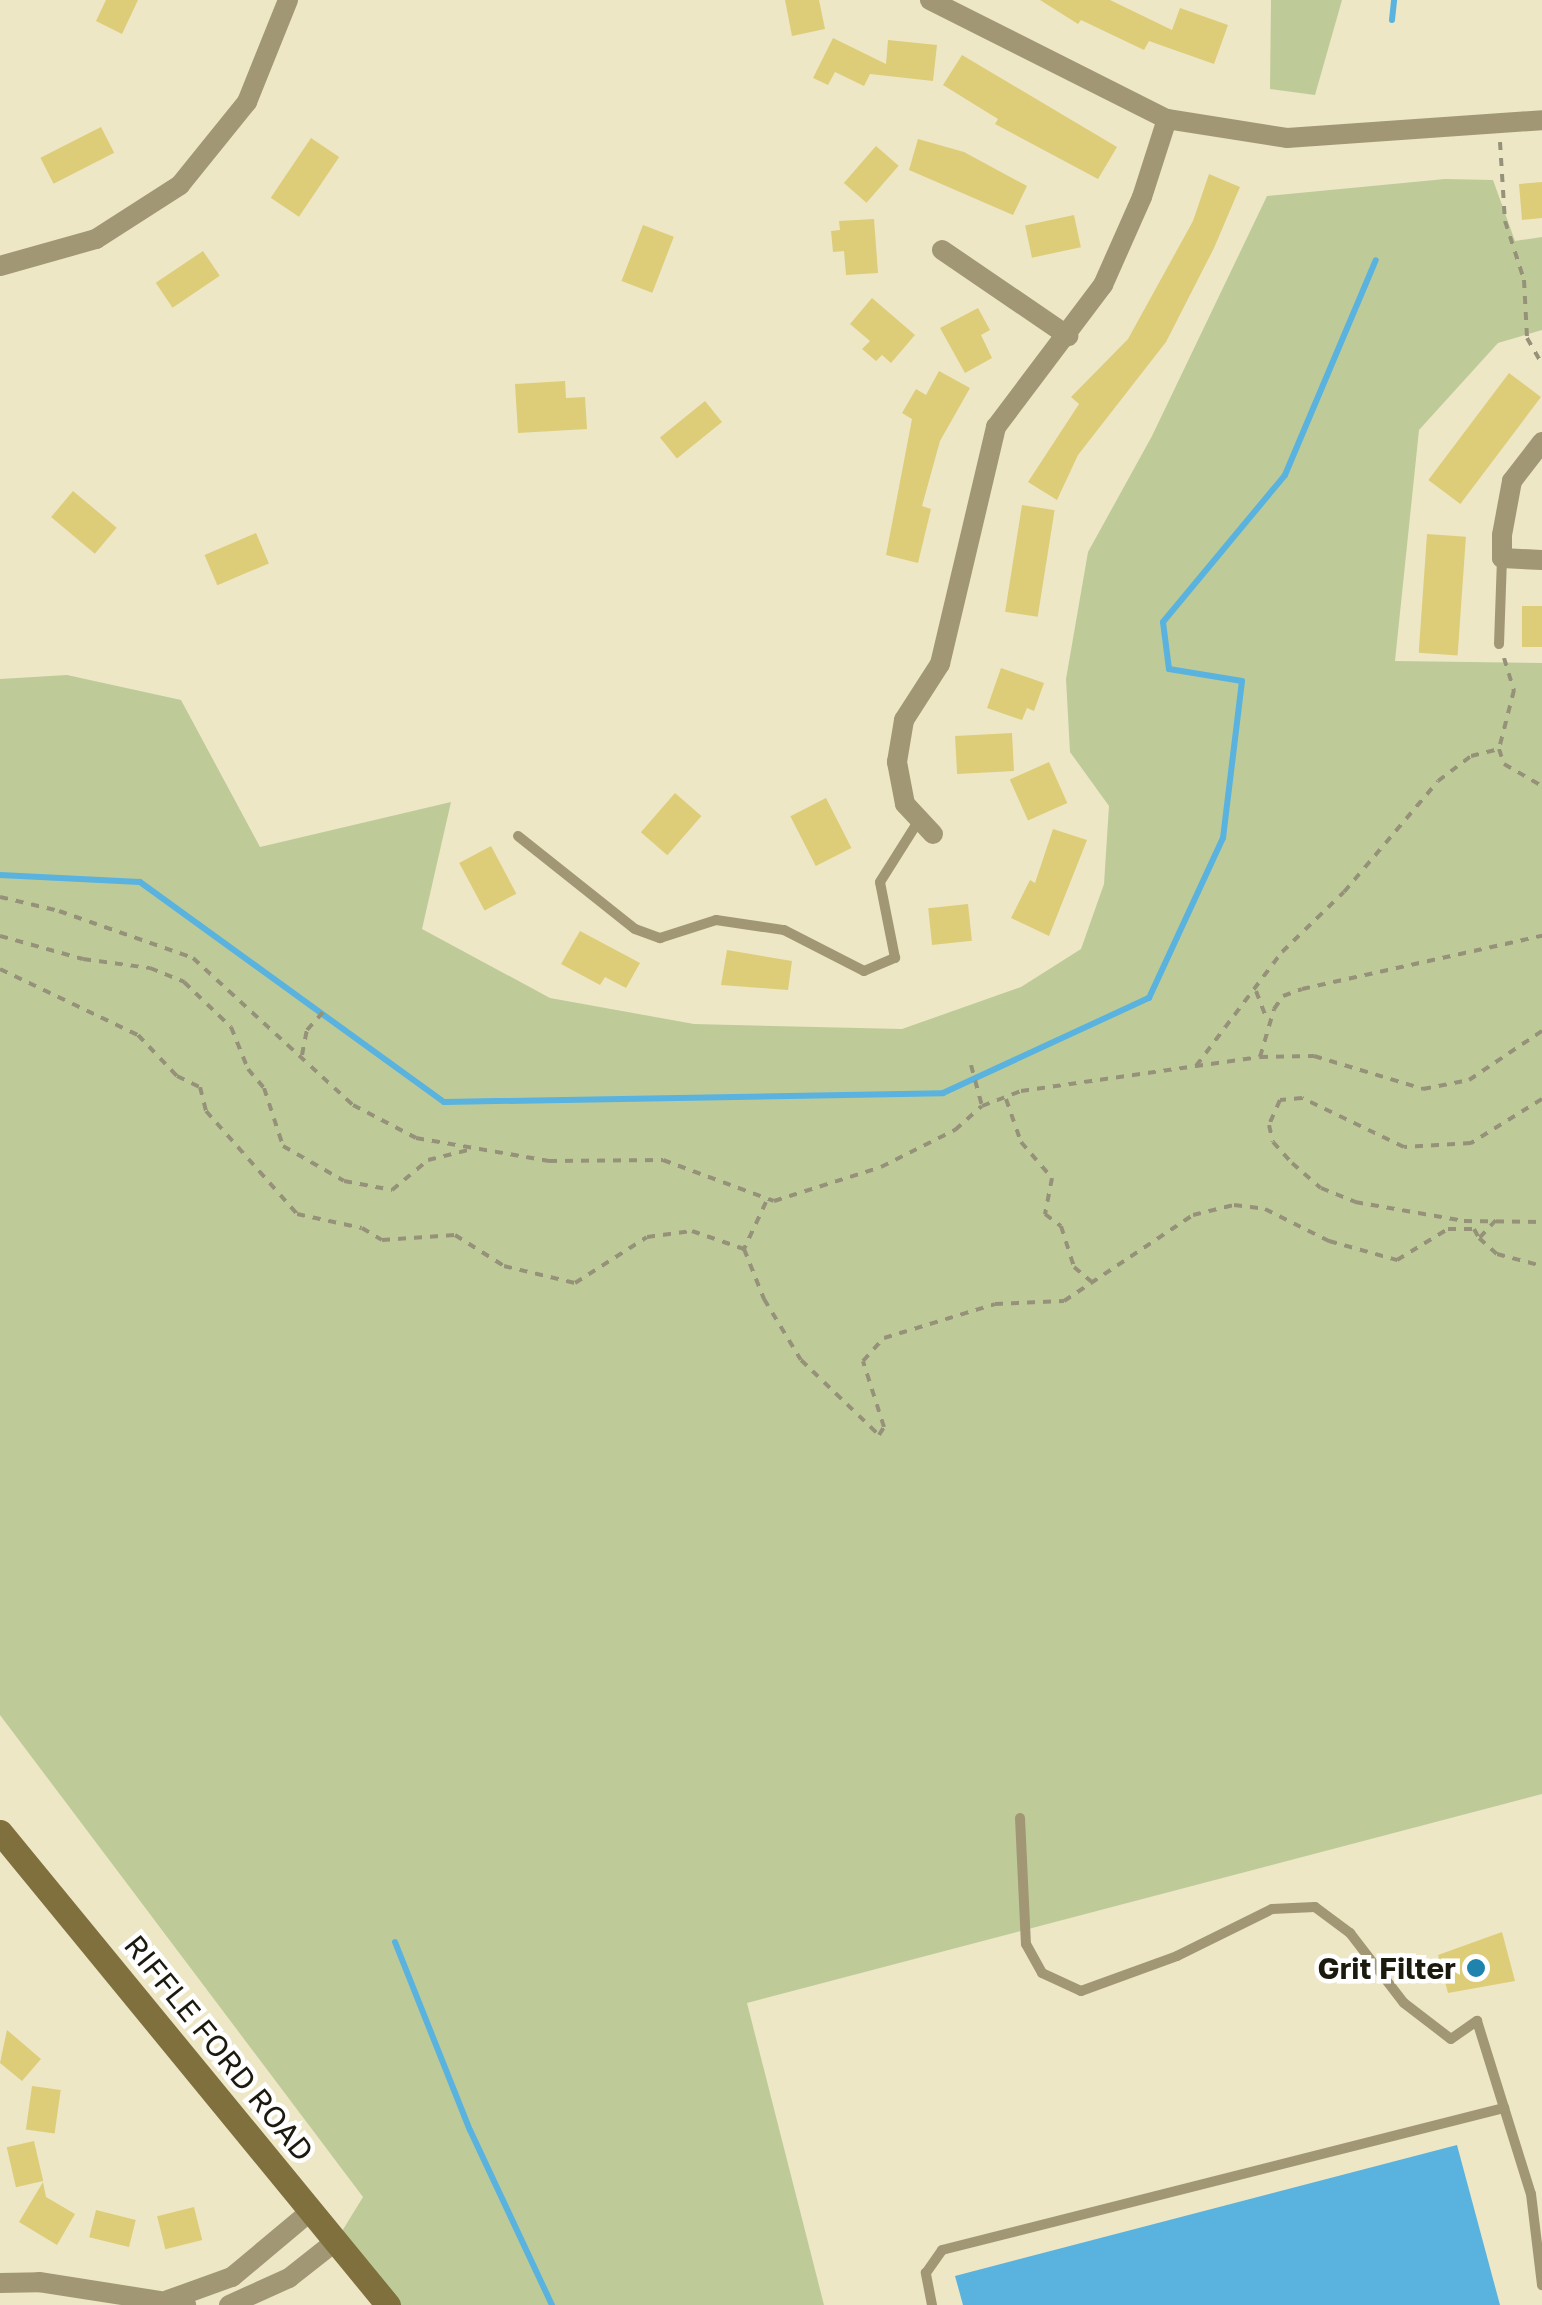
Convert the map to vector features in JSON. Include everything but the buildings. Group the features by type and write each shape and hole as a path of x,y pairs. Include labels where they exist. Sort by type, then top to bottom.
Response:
{"street":[{"path":"0,266 96,239 180,185 248,102 288,0"},
{"path":"930,0 1166,119 1288,138 1542,120"},
{"path":"926,827 904,804 898,762 904,720 940,664 996,428 1068,336 1121,249 1166,119"},
{"path":"942,250 1068,336"},
{"path":"1542,442 1512,481 1502,558 1542,560"},
{"name":"RIFFLE FORD ROAD","path":"0,1832 388,2305"},
{"path":"0,2283 39,2282 177,2302 232,2276 310,2212"},
{"path":"229,2305 289,2278 336,2241"}],"lane":[{"path":"1499,644 1502,558"},
{"path":"518,836 635,929 660,938 716,920 784,930 864,970 895,958 880,882 926,827"},
{"path":"1020,1818 1026,1944 1042,1973 1081,1992 1177,1956 1272,1909 1315,1907 1350,1933 1404,2003 1451,2039 1477,2022 1536,2194 1542,2285"},
{"path":"932,2305 926,2273 942,2250 1504,2108"}],"path":[{"path":"1499,126 1504,222 1524,280 1527,338 1542,364"},
{"path":"1499,644 1514,690 1499,749 1504,764 1542,786"},
{"path":"1195,1067 1282,952 1344,892 1438,781 1471,756 1499,749"},
{"path":"0,897 59,910 194,958 380,1122 471,1150 549,1161 664,1160 768,1200 845,1182 955,1130 982,1106 1006,1097 1260,1057 1314,1056 1423,1089 1469,1080 1542,1032"},
{"path":"0,936 83,959 150,968 184,982 231,1027 248,1069 264,1088 283,1146 344,1181 392,1190 428,1160 471,1150"},
{"path":"1260,1057 1268,1022 1283,996 1542,936"},
{"path":"0,969 138,1035 177,1076 200,1087 206,1111 296,1214 362,1228 382,1240 455,1235 504,1266 575,1283 647,1236 692,1231 744,1248"},
{"path":"1256,991 1268,1022"},
{"path":"302,1054 315,1021 327,1008"},
{"path":"971,1065 982,1106"},
{"path":"1006,1097 1021,1142 1052,1178 1045,1214 1062,1226 1064,1248 1094,1284"},
{"path":"1542,1099 1471,1143 1404,1147 1302,1098 1280,1100 1273,1109 1273,1142 1321,1188 1390,1209 1542,1222"},
{"path":"768,1200 744,1248 764,1299 801,1360 844,1399 859,1424 878,1435 884,1426 863,1361 884,1338 994,1304 1064,1301 1094,1284 1174,1224 1234,1205 1277,1212 1307,1232 1398,1260 1448,1230 1474,1229 1497,1254 1542,1266"},
{"path":"1479,1238 1496,1220"}],"green space":[{"path":"1271,0 1342,0 1315,95 1270,89"},
{"path":"1445,179 1493,180 1515,241 1542,237 1542,330 1498,343 1419,430 1395,661 1542,663 1542,1794 747,2003 824,2305 388,2305 336,2241 363,2197 0,1715 0,679 67,675 181,700 260,847 451,802 422,929 550,998 694,1024 902,1029 1021,987 1081,949 1104,884 1109,806 1070,752 1066,679 1088,552 1152,436 1267,196"}],"water":[{"path":"1457,2145 1500,2305 963,2305 955,2276"}],"waterway":[{"path":"1392,20 1394,0"},
{"path":"0,875 140,882 444,1102 943,1093 1149,998 1223,838 1242,681 1169,669 1163,622 1285,475 1376,260"},
{"path":"395,1942 470,2130 552,2305"}],"place":[{"name":"Grit Filter","path":"1476,1968"}]}
